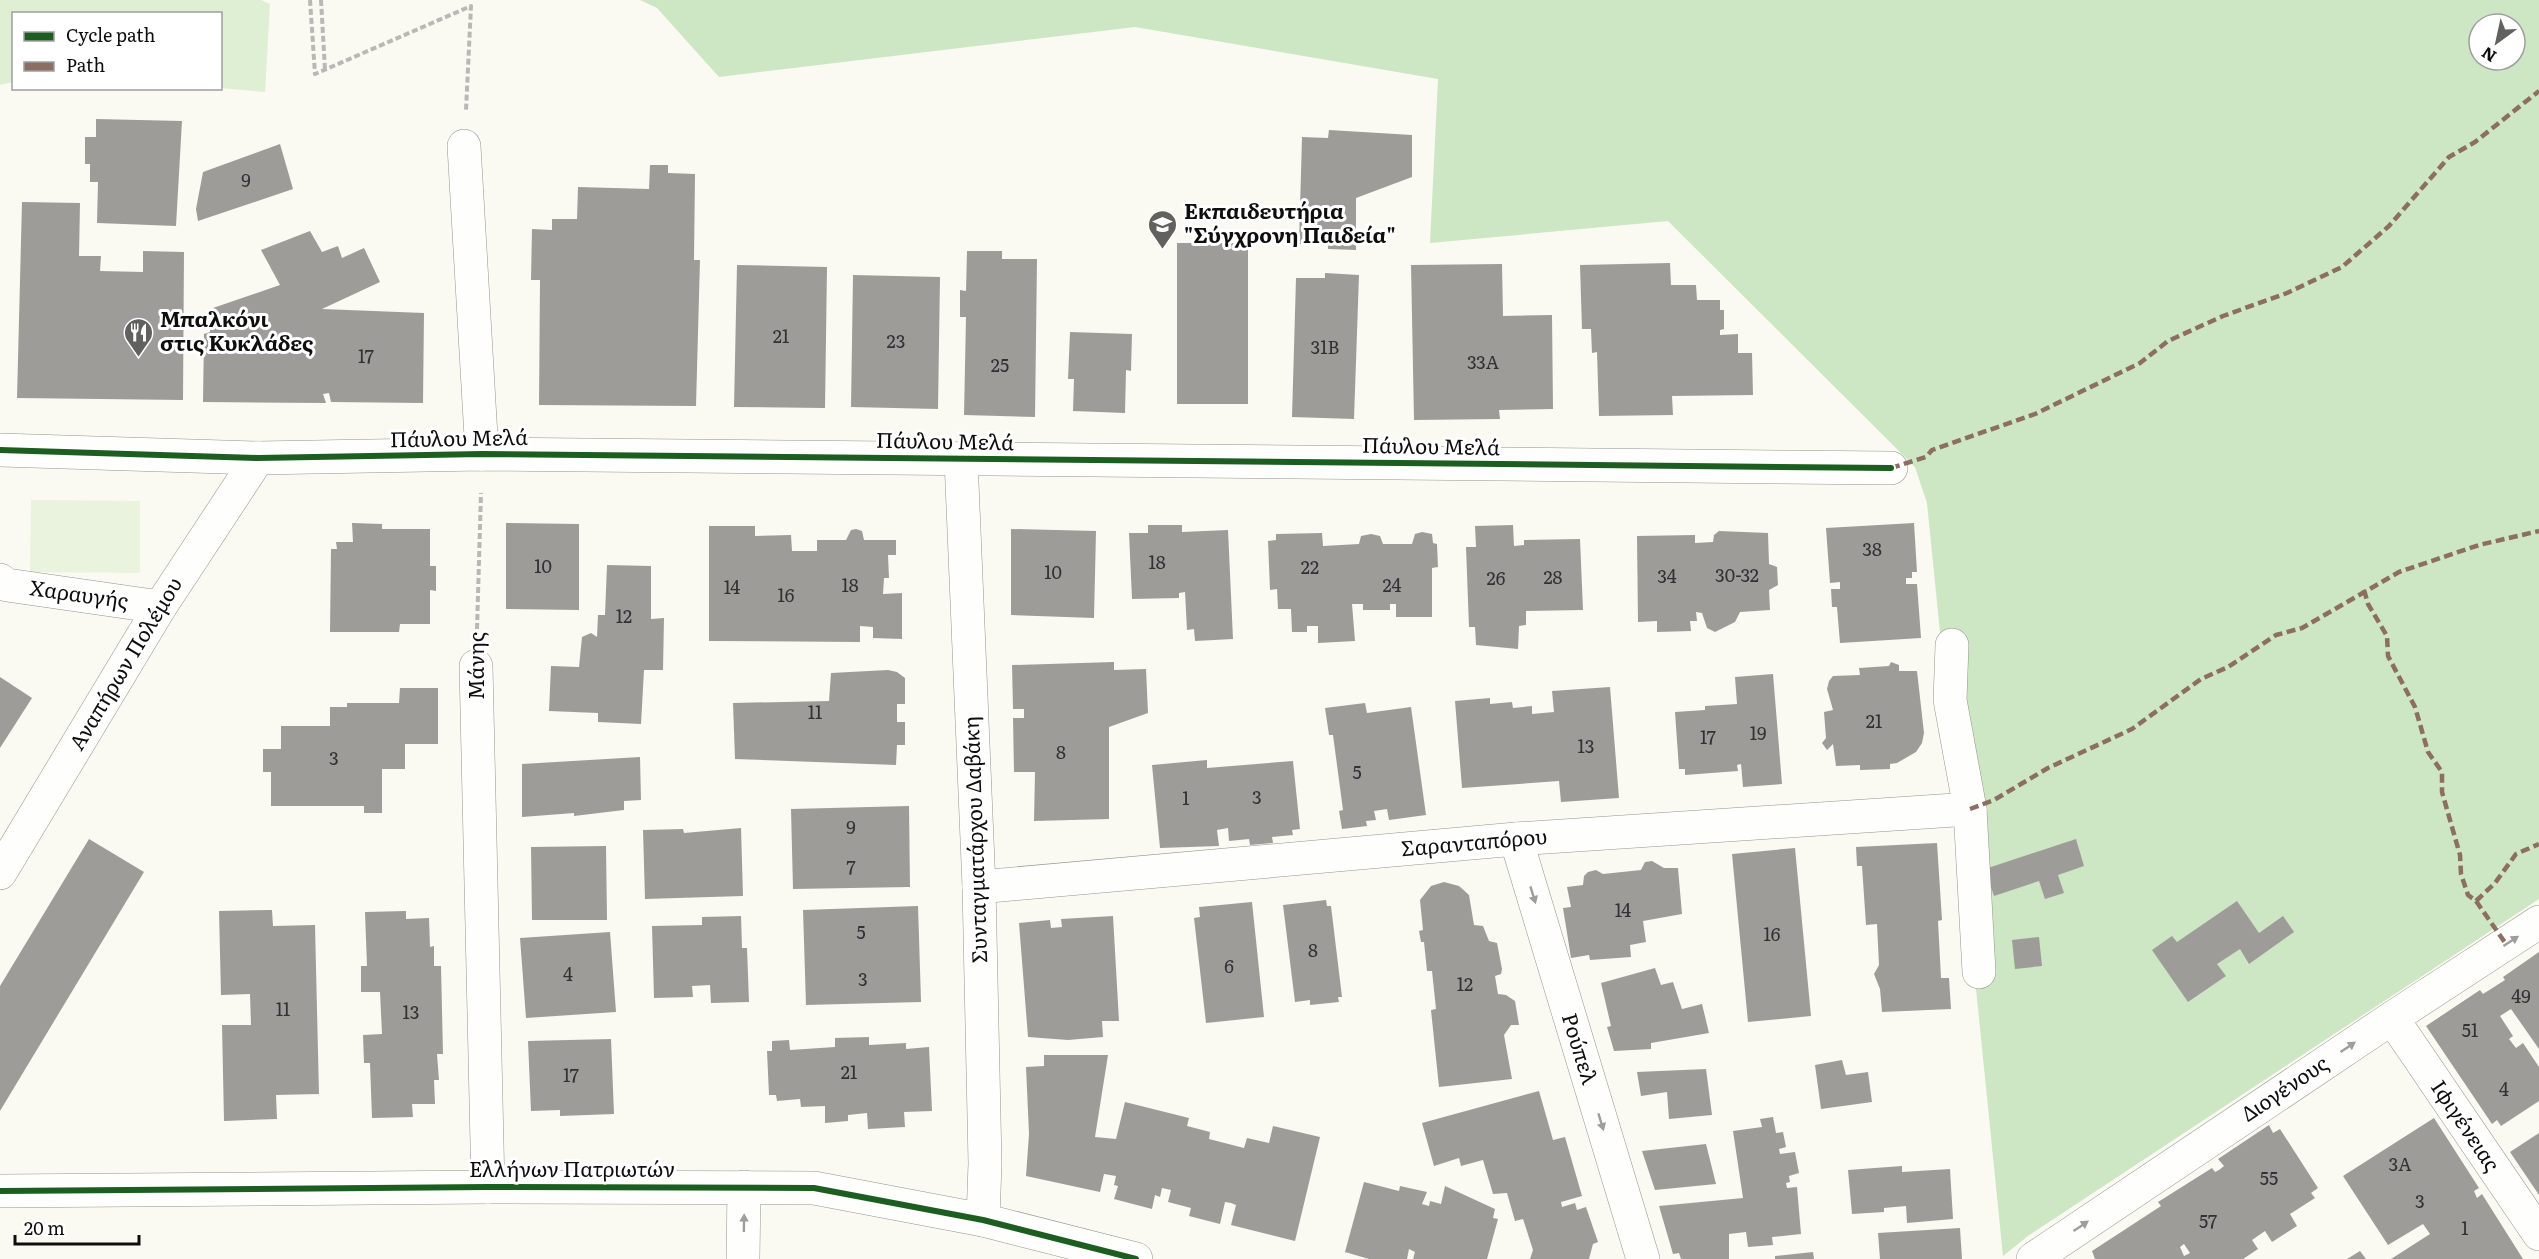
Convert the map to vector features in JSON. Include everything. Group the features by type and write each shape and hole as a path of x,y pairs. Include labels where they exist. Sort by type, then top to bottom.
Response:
{"street":[{"path":"464,146 482,454"},
{"name":"Πάυλου Μελά","path":"0,450 258,458 482,454 1891,468"},
{"name":"Αναπήρων Πολέμου","path":"0,873 160,607 258,458"},
{"name":"Συνταγματάρχου Δαβάκη","path":"961,459 979,887 985,1163 983,1220"},
{"name":"Χαραυγής","path":"2,587 160,607"},
{"path":"1952,645 1950,700 1970,809 1979,972"},
{"name":"Μάνης","path":"476,666 488,1186"},
{"name":"Σαρανταπόρου","path":"979,887 1516,839 1970,809"},
{"name":"Ρούπελ","path":"1516,839 1643,1259"},
{"name":"Διογένους","path":"2033,1259 2539,922"},
{"name":"Ιφιγένειας","path":"2392,1018 2539,1234"},
{"name":"Ελλήνων Πατριωτών","path":"0,1191 488,1186 814,1188 983,1220 1136,1259"},
{"path":"744,1187 744,1259"}],"path":[{"path":"310,0 315,74 471,6 464,146"},
{"path":"321,0 325,69"}],"green space":[{"path":"0,0 261,0 270,4 265,92 222,88 222,12 12,12 12,82 0,85"},
{"path":"640,0 2539,0 2539,899 2028,1236 2003,1256 1927,503 1915,467 1668,221 1430,243 1438,79 1135,27 719,77 657,8"},
{"path":"31,500 140,501 140,573 30,572"}],"building":[{"path":"96,119 182,121 176,226 97,223 98,182 90,182 90,164 85,164 85,137 96,137"},
{"path":"1329,130 1412,135 1412,177 1356,198 1356,250 1328,249 1328,245 1299,244 1302,137 1328,138"},
{"path":"280,144 293,189 198,221 196,209 203,172"},
{"path":"650,165 668,165 668,173 695,174 694,260 700,260 696,406 539,405 540,280 531,280 532,229 552,230 552,219 577,219 578,187 649,189"},
{"path":"22,202 80,203 79,256 101,256 100,271 143,272 143,251 184,252 183,400 17,398"},
{"path":"310,231 322,252 338,246 342,258 364,248 380,282 322,309 424,313 423,403 331,402 329,393 323,394 326,403 203,402 204,334 210,332 210,309 280,285 261,250"},
{"path":"1177,243 1248,243 1248,404 1177,404"},
{"path":"967,251 1002,251 1002,259 1037,259 1035,417 964,415 966,317 960,317 960,290 966,291"},
{"path":"1670,263 1671,285 1696,285 1697,300 1720,300 1720,310 1724,310 1724,329 1720,330 1720,335 1738,334 1738,353 1752,353 1753,395 1672,396 1673,415 1599,416 1597,352 1592,353 1591,329 1582,329 1580,265"},
{"path":"1502,264 1503,316 1552,315 1553,409 1499,410 1500,419 1414,420 1411,265"},
{"path":"737,265 827,267 825,408 734,407"},
{"path":"1325,273 1359,275 1354,419 1292,417 1296,278 1325,278"},
{"path":"853,275 940,277 938,409 851,407"},
{"path":"1070,332 1132,334 1131,371 1126,370 1125,413 1073,411 1074,379 1068,379"},
{"path":"352,523 382,524 382,529 430,529 430,566 436,566 436,591 430,590 430,624 400,624 399,632 330,632 331,549 337,549 336,542 353,542"},
{"path":"506,523 579,524 579,610 506,609"},
{"path":"1914,523 1917,572 1912,572 1912,578 1906,578 1906,584 1917,584 1921,638 1840,643 1837,607 1832,607 1831,589 1840,589 1840,582 1830,583 1826,528"},
{"path":"1148,525 1182,525 1182,532 1228,530 1233,639 1195,641 1194,629 1187,630 1185,592 1179,593 1179,598 1132,599 1129,533 1148,533"},
{"path":"1513,525 1514,546 1524,545 1524,540 1580,539 1583,610 1526,611 1526,625 1519,626 1518,649 1476,645 1475,627 1469,627 1466,547 1476,547 1475,526"},
{"path":"709,526 755,526 755,536 791,535 792,551 817,551 817,540 846,540 851,530 856,529 862,531 864,540 896,540 896,555 888,555 889,578 884,578 883,594 902,593 902,639 873,638 873,627 860,626 860,642 709,641"},
{"path":"1011,529 1096,531 1094,618 1011,615"},
{"path":"1719,531 1768,533 1769,564 1777,567 1778,585 1769,590 1770,610 1740,612 1735,622 1715,632 1707,628 1702,613 1696,612 1697,621 1690,621 1691,631 1657,632 1657,621 1638,622 1637,536 1695,535 1695,543 1713,542 1714,535"},
{"path":"1422,532 1432,534 1433,543 1437,544 1438,567 1432,568 1432,617 1396,617 1396,604 1390,604 1390,610 1363,610 1363,604 1352,604 1355,641 1318,643 1318,626 1307,626 1307,632 1292,632 1291,609 1278,609 1277,589 1270,590 1268,541 1276,540 1276,534 1322,533 1323,546 1359,544 1361,536 1371,534 1380,536 1383,544 1412,544 1415,534"},
{"path":"607,565 651,566 651,619 664,618 663,670 644,670 641,724 598,722 598,713 549,711 551,666 579,667 582,637 591,633 597,637 598,615 605,615"},
{"path":"1114,662 1114,670 1146,669 1148,713 1109,727 1109,819 1034,821 1035,772 1014,772 1013,718 1024,718 1024,709 1013,709 1012,665"},
{"path":"1891,662 1899,665 1899,671 1917,671 1924,733 1922,743 1916,752 1897,763 1890,764 1890,769 1860,770 1860,765 1836,766 1833,744 1827,750 1822,743 1826,738 1824,712 1833,710 1827,689 1829,681 1833,676 1860,675 1859,668 1889,666"},
{"path":"888,670 897,672 905,678 905,704 897,704 897,722 905,722 905,745 897,745 896,765 735,759 733,703 829,701 831,673"},
{"path":"1773,674 1782,784 1743,787 1741,764 1737,765 1738,771 1685,775 1685,769 1679,769 1675,712 1705,710 1705,706 1737,704 1735,677"},
{"path":"0,677 32,698 0,748"},
{"path":"1610,687 1619,798 1561,802 1559,781 1462,788 1455,701 1490,698 1490,704 1512,702 1513,708 1532,706 1532,714 1554,712 1552,691"},
{"path":"400,688 438,688 438,744 405,744 405,769 382,769 382,813 364,813 364,806 271,806 271,772 263,772 263,749 281,749 281,726 330,726 330,707 347,707 347,703 399,703"},
{"path":"1365,703 1367,713 1411,707 1426,815 1389,820 1387,809 1374,811 1376,820 1366,821 1367,826 1342,829 1339,811 1343,810 1333,735 1329,735 1325,708"},
{"path":"640,757 641,800 624,801 624,810 574,816 574,813 522,817 522,764"},
{"path":"1207,760 1207,768 1293,761 1300,829 1292,830 1293,835 1272,837 1273,843 1250,845 1249,839 1229,841 1228,828 1217,830 1219,846 1160,848 1152,765"},
{"path":"909,806 910,887 793,889 791,809"},
{"path":"741,828 743,896 645,899 643,830 683,829 684,833"},
{"path":"89,839 144,872 0,1111 0,986"},
{"path":"2076,839 2084,866 2058,875 2064,893 2045,899 2039,881 1994,896 1985,869"},
{"path":"1937,843 1942,920 1938,921 1941,978 1949,978 1951,1009 1882,1012 1880,989 1874,974 1879,965 1877,924 1866,925 1862,866 1857,866 1856,847"},
{"path":"606,846 607,920 532,920 531,847"},
{"path":"1795,848 1811,1016 1748,1022 1732,854"},
{"path":"1652,861 1664,868 1678,868 1682,914 1643,921 1646,942 1630,945 1631,957 1590,960 1589,955 1571,958 1563,908 1571,907 1567,887 1583,885 1584,876 1588,872 1596,870 1603,874 1641,870 1645,862"},
{"path":"1444,882 1459,886 1469,895 1474,925 1483,926 1489,941 1497,943 1502,969 1501,974 1495,976 1498,994 1506,995 1515,1001 1519,1025 1511,1025 1504,1035 1512,1079 1439,1087 1431,1010 1436,1009 1432,971 1427,971 1424,942 1421,942 1419,931 1423,930 1420,900 1431,886"},
{"path":"1326,900 1327,906 1331,906 1342,997 1338,997 1339,1002 1310,1005 1310,1000 1295,1002 1283,905"},
{"path":"2237,901 2259,933 2283,916 2294,932 2249,964 2240,949 2217,964 2226,976 2188,1002 2152,950 2172,936 2177,942"},
{"path":"1252,902 1264,1017 1206,1023 1194,918 1200,917 1199,907"},
{"path":"918,906 921,1002 806,1005 803,910"},
{"path":"272,910 273,926 315,925 319,1094 276,1095 277,1119 224,1121 222,1025 251,1025 250,994 221,995 219,911"},
{"path":"406,911 406,919 429,918 430,947 434,946 434,966 441,966 443,1054 437,1054 439,1080 434,1080 435,1104 412,1104 413,1117 372,1118 370,1063 364,1063 363,1035 382,1034 380,992 361,992 361,966 367,966 365,912"},
{"path":"741,916 742,948 747,948 749,1002 711,1003 710,985 692,986 693,997 654,998 652,926 702,925 702,917"},
{"path":"1113,916 1119,1021 1102,1021 1103,1037 1068,1040 1028,1037 1019,923 1050,920 1051,928 1062,927 1061,919"},
{"path":"610,932 616,1012 526,1018 520,938"},
{"path":"2039,937 2042,966 2015,969 2012,940"},
{"path":"2539,952 2539,1049 2511,1009 2500,1016 2513,1036 2509,1039 2516,1048 2523,1043 2539,1067 2539,1101 2501,1126 2497,1120 2492,1124 2426,1026 2480,990 2483,994 2505,980 2503,977"},
{"path":"1655,968 1661,985 1673,982 1682,1009 1702,1004 1709,1033 1651,1043 1651,1049 1614,1051 1607,1027 1611,1026 1601,983"},
{"path":"869,1037 869,1045 906,1043 906,1049 929,1047 932,1111 904,1112 905,1127 868,1129 867,1113 848,1115 848,1121 825,1123 825,1106 801,1107 800,1099 777,1101 776,1095 769,1095 767,1051 772,1051 772,1041 789,1040 790,1050 835,1047 835,1038"},
{"path":"611,1039 614,1114 560,1116 560,1110 531,1111 528,1041"},
{"path":"1044,1055 1108,1055 1095,1137 1116,1139 1125,1102 1189,1118 1187,1126 1210,1132 1209,1139 1244,1148 1247,1138 1269,1143 1273,1126 1320,1137 1295,1241 1231,1225 1236,1205 1231,1203 1225,1202 1220,1224 1189,1216 1191,1208 1168,1202 1171,1190 1162,1188 1160,1197 1155,1195 1152,1209 1114,1199 1118,1186 1114,1185 1116,1176 1104,1174 1100,1192 1026,1176 1029,1134 1026,1067 1044,1066"},
{"path":"1842,1060 1846,1075 1868,1072 1872,1102 1821,1109 1815,1065"},
{"path":"1706,1069 1712,1115 1669,1119 1667,1092 1641,1096 1637,1072"},
{"path":"1539,1091 1553,1140 1565,1137 1582,1196 1561,1202 1562,1207 1575,1203 1577,1210 1586,1207 1598,1242 1593,1244 1589,1259 1530,1259 1533,1250 1523,1219 1515,1221 1507,1193 1493,1194 1483,1160 1461,1166 1459,1158 1434,1166 1422,1123"},
{"path":"1773,1117 1776,1133 1783,1132 1786,1147 1779,1149 1780,1154 1795,1152 1799,1173 1789,1176 1790,1182 1786,1183 1787,1188 1797,1187 1801,1234 1772,1237 1773,1245 1748,1247 1746,1232 1729,1234 1729,1259 1681,1259 1679,1253 1673,1254 1659,1206 1743,1198 1733,1131 1762,1127 1760,1119"},
{"path":"2434,1118 2479,1188 2474,1191 2477,1198 2482,1194 2523,1259 2391,1259 2430,1234 2423,1224 2388,1245 2343,1176"},
{"path":"2269,1125 2273,1133 2280,1129 2318,1188 2311,1193 2315,1198 2290,1214 2297,1226 2272,1242 2265,1231 2252,1240 2258,1249 2243,1259 2095,1259 2092,1251 2161,1206 2158,1202 2212,1168 2215,1172 2224,1166 2218,1159","holes":["2184,1244 2190,1253 2184,1256 2180,1247"]},
{"path":"2539,1133 2539,1195 2510,1152"},
{"path":"1706,1144 1716,1184 1655,1190 1642,1151"},
{"path":"1902,1166 1902,1172 1950,1169 1953,1219 1907,1223 1906,1206 1884,1208 1884,1212 1852,1214 1848,1170"},
{"path":"1364,1182 1399,1191 1400,1186 1427,1192 1422,1204 1429,1206 1430,1201 1441,1204 1445,1186 1495,1209 1493,1218 1498,1219 1487,1259 1413,1259 1415,1252 1409,1249 1407,1259 1369,1259 1345,1252"},
{"path":"1960,1228 1962,1259 1880,1259 1878,1233"},
{"path":"2360,1251 2366,1259 2347,1259"},
{"path":"1813,1252 1814,1259 1775,1259 1775,1256"}],"marked path":[{"path":"1891,468 1926,457 1932,450 2035,414 2140,363 2168,341 2223,316 2287,293 2342,267 2389,226 2449,157 2475,142 2539,91"},
{"path":"1970,809 1994,800 2048,768 2132,729 2201,679 2228,667 2276,635 2302,628 2399,572 2479,545 2539,531"},
{"path":"2364,590 2368,604 2387,636 2388,656 2415,707 2428,752 2442,772 2442,792 2460,855 2461,874 2468,895 2476,901 2506,944"},
{"path":"2476,901 2495,883 2516,854 2539,844"}],"cycle path":[{"path":"0,450 258,458 482,454 1891,468"},
{"path":"0,1191 488,1187 814,1188 983,1220 1136,1259"}],"place":[{"name":"Εκπαιδευτήρια \"Σύγχρονη Παιδεία\"","path":"1163,250"},
{"name":"Μπαλκόνι στις Κυκλάδες","path":"139,358"}]}
